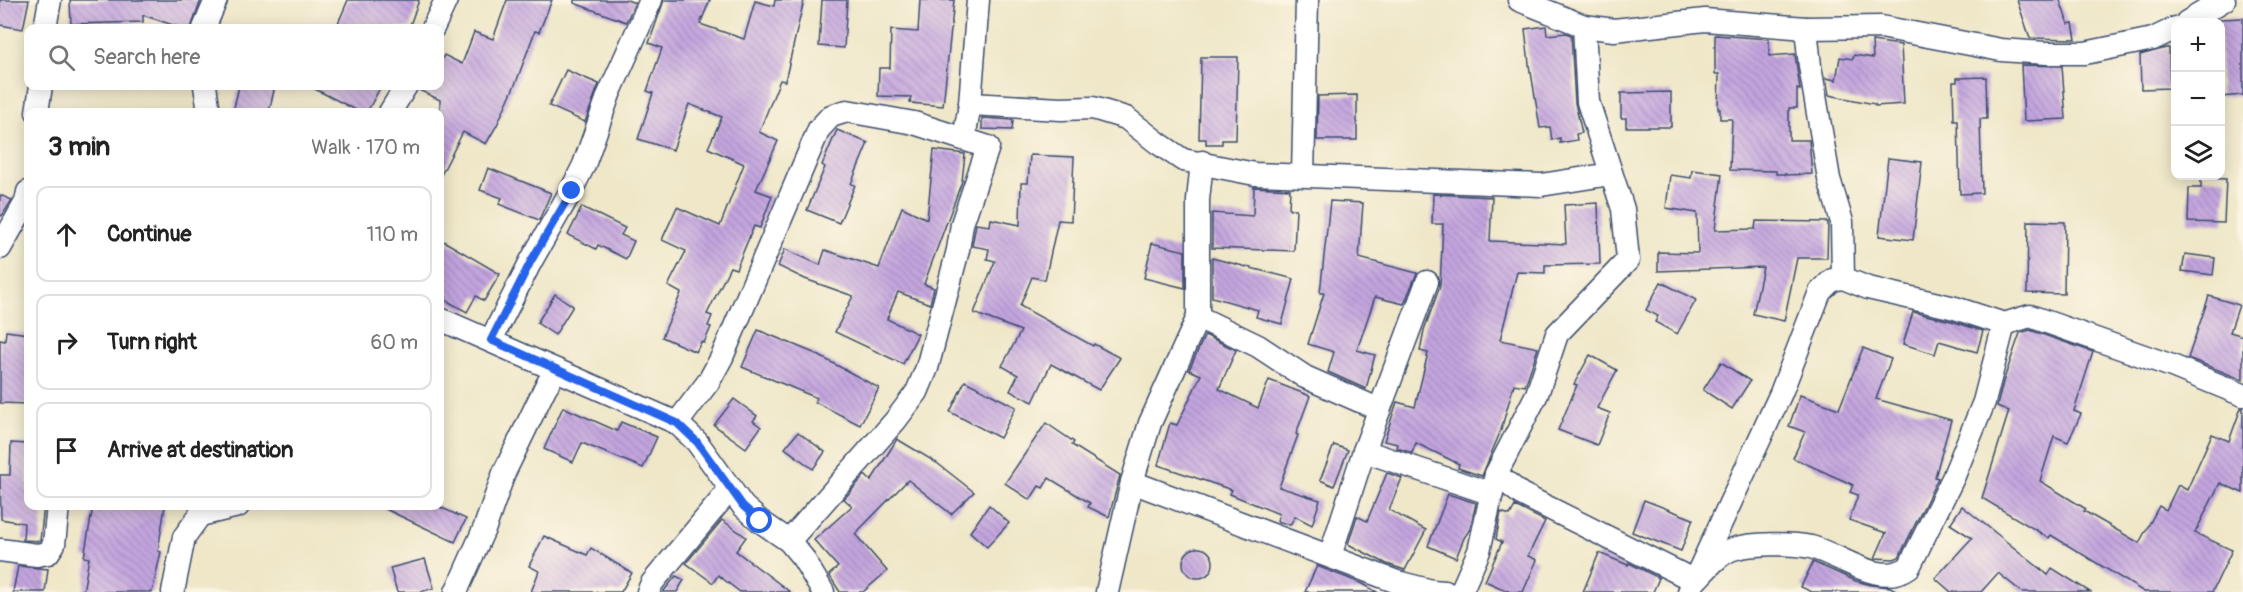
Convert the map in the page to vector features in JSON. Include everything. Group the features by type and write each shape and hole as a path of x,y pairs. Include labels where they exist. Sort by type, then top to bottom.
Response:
{"street":[{"path":"46,24 50,0"},
{"path":"206,24 216,0"},
{"path":"435,24 446,0"},
{"path":"491,340 531,261 572,191 584,165 609,94 651,0"},
{"path":"964,139 970,104 978,0"},
{"path":"1303,175 1307,0"},
{"path":"1519,0 1584,26 1614,30 1705,20 1806,28 1881,27 2001,50 2085,53 2153,39 2171,30"},
{"path":"2194,18 2224,0"},
{"path":"1461,592 1479,551 1494,484 1537,394 1557,334 1628,260 1623,209 1588,102 1584,26"},
{"path":"1806,28 1829,179 1842,222 1843,278"},
{"path":"38,108 40,90"},
{"path":"206,90 208,108"},
{"path":"392,108 404,90"},
{"path":"970,104 1061,109 1093,108 1126,118 1184,160 1255,174 1541,185 1611,174"},
{"path":"677,423 710,381 819,129 831,116 847,111 914,123 988,147 962,224 958,250 927,368 917,392 895,421 789,541"},
{"path":"1107,592 1132,482 1150,423 1198,317 1198,200 1202,162"},
{"path":"0,248 24,206"},
{"path":"1692,586 1781,393 1820,292 1832,280 1843,278 1868,288 1955,308 2004,324 2030,316 2172,366 2243,395"},
{"path":"1330,556 1378,409 1427,282"},
{"path":"1198,317 1257,346 1305,377 1378,409"},
{"path":"444,321 677,423 697,442 743,506 789,541 803,558 822,592"},
{"path":"1901,592 1909,567 1953,478 1984,402 2004,324"},
{"path":"456,592 485,527 504,473 556,370"},
{"path":"1364,451 1494,484 1521,494 1692,586"},
{"path":"1132,482 1397,582 1445,592"},
{"path":"648,592 652,583 731,488"},
{"path":"0,550 37,555 48,553 54,544 58,510"},
{"path":"173,592 184,537 201,510"},
{"path":"1692,586 1718,558 1732,549 1751,546 1808,546 1886,575 1900,574 1909,567"}],"building":[{"path":"0,0 29,0 23,29 0,25"},
{"path":"70,0 201,0 192,24 170,24 143,15 143,22 71,24"},
{"path":"348,0 419,0 410,24 338,24"},
{"path":"507,0 552,0 539,32 535,31 517,80 486,144 463,132 444,169 444,108 440,108 440,100 419,90 444,90 444,55 462,64 474,32 493,39"},
{"path":"574,0 627,0 635,3 626,22 574,3"},
{"path":"664,0 710,0 700,24 744,39 755,1 774,6 775,0 804,0 785,81 780,80 759,132 778,141 756,190 772,196 760,228 754,226 736,269 730,267 707,314 712,316 708,326 711,327 704,343 701,342 696,352 662,337 681,293 668,286 686,251 662,240 677,207 720,226 744,164 708,148 722,117 689,104 673,150 638,139 653,93 647,91 662,48 649,43"},
{"path":"822,0 847,0 844,48 819,46"},
{"path":"920,0 954,0 943,106 910,103 911,97 878,96 879,68 890,68 891,30 918,32"},
{"path":"2017,0 2060,0 2068,24 2073,23 2076,39 2030,38"},
{"path":"2243,18 2243,95 2225,97 2225,19"},
{"path":"1546,26 1547,35 1566,33 1571,35 1575,103 1582,133 1576,134 1577,140 1560,143 1560,138 1552,140 1550,127 1540,128 1525,29"},
{"path":"1715,35 1769,39 1769,56 1795,54 1800,90 1797,89 1797,108 1789,108 1789,140 1809,140 1812,174 1786,175 1776,174 1776,171 1730,170 1732,119 1720,119 1719,74 1715,74"},
{"path":"1872,41 1901,45 1904,104 1875,106 1875,104 1829,95 1826,78 1836,80 1840,57 1853,59 1854,55 1873,58"},
{"path":"2169,48 2170,88 2141,89 2140,55"},
{"path":"1201,57 1238,57 1236,140 1222,140 1222,144 1206,144 1206,139 1199,139"},
{"path":"2021,65 2062,66 2066,119 2024,121"},
{"path":"566,70 599,84 585,122 549,106"},
{"path":"1986,77 1987,119 1980,119 1982,193 1960,194 1958,120 1954,120 1953,82 1957,82 1957,78"},
{"path":"238,90 274,90 270,108 234,108"},
{"path":"317,90 379,90 369,108 352,108"},
{"path":"1671,92 1671,127 1626,127 1626,118 1621,118 1621,93"},
{"path":"1357,95 1357,140 1317,140 1318,96"},
{"path":"982,118 1013,120 1012,130 982,129"},
{"path":"837,130 868,143 851,184 855,185 839,223 807,210"},
{"path":"934,150 965,154 962,181 924,284 934,288 930,304 898,292 887,319 918,334 903,364 835,332 853,296 805,279 778,266 785,249 820,265 825,250 879,268 902,207 927,219"},
{"path":"1030,155 1074,157 1071,221 1058,220 1045,280 1032,277 1020,306 1093,346 1094,344 1120,358 1099,390 1051,364 1033,402 1010,391 1018,375 1002,366 1021,331 974,313 995,261 987,259 989,249 972,246 976,224 990,226 991,219 1020,225 1021,183 1028,183"},
{"path":"1888,158 1922,162 1913,240 1879,236"},
{"path":"488,168 551,193 539,220 499,204 502,198 480,190"},
{"path":"1692,170 1722,174 1715,230 1755,229 1756,221 1828,222 1827,258 1797,258 1784,321 1753,314 1763,267 1658,271 1658,252 1698,253 1697,213 1666,208 1670,175 1691,178"},
{"path":"2226,179 2224,223 2188,222 2189,188 2201,188 2201,180"},
{"path":"1254,187 1290,189 1289,209 1296,209 1294,251 1212,248 1212,213 1253,216"},
{"path":"1433,194 1492,197 1490,241 1566,244 1564,205 1598,203 1600,264 1545,265 1545,273 1517,272 1500,340 1538,348 1525,386 1514,384 1501,430 1482,476 1458,468 1459,464 1416,443 1412,453 1397,448 1398,444 1384,441 1397,402 1415,407 1428,353 1420,351 1424,330 1440,286 1443,224 1432,224"},
{"path":"0,195 12,200 2,216 0,215"},
{"path":"1330,201 1363,203 1359,258 1417,273 1404,304 1375,297 1357,350 1375,355 1366,389 1328,372 1334,352 1308,344 1324,293 1320,293"},
{"path":"582,207 625,228 621,235 634,241 626,259 598,245 596,249 568,235"},
{"path":"2028,221 2065,222 2064,294 2027,293"},
{"path":"444,241 500,274 484,301 476,296 467,312 444,299"},
{"path":"1152,243 1185,251 1185,288 1144,278"},
{"path":"2185,254 2215,258 2213,275 2182,271"},
{"path":"1212,258 1294,279 1282,324 1256,317 1258,310 1212,297"},
{"path":"1661,282 1696,300 1677,334 1655,322 1658,316 1646,310"},
{"path":"555,294 573,306 555,335 537,323"},
{"path":"2209,296 2239,305 2230,332 2243,336 2243,380 2188,358"},
{"path":"1913,312 1983,331 1977,352 1939,341 1935,354 1903,344"},
{"path":"758,330 814,353 879,388 860,425 815,402 817,398 742,367"},
{"path":"2030,330 2093,352 2074,411 2081,414 2068,442 2054,436 2040,481 2086,509 2084,511 2139,543 2159,506 2166,510 2178,485 2187,490 2212,434 2229,441 2241,408 2243,408 2243,493 2220,483 2195,533 2232,550 2212,592 2144,592 2051,535 2049,538 1982,498 2009,411 1997,406 2003,382 2020,333"},
{"path":"6,331 24,333 24,404 0,403 0,340 5,341"},
{"path":"1205,335 1236,350 1219,389 1258,408 1269,380 1310,396 1279,487 1320,500 1312,525 1295,516 1290,525 1277,521 1279,514 1230,494 1232,490 1158,465 1170,423 1177,425 1201,375 1189,370"},
{"path":"1863,348 1891,359 1876,399 1951,420 1935,477 1938,478 1899,557 1894,559 1875,558 1886,533 1849,520 1858,495 1850,492 1853,485 1793,458 1805,432 1789,426 1800,395 1839,409"},
{"path":"1590,355 1617,370 1597,408 1610,413 1597,445 1558,430 1577,385 1574,384"},
{"path":"1721,362 1750,381 1732,409 1703,390"},
{"path":"965,381 1016,407 1000,438 950,412"},
{"path":"734,399 757,416 753,421 761,427 746,448 714,425"},
{"path":"563,407 617,431 621,422 657,437 643,468 582,443 573,462 544,449"},
{"path":"1046,423 1074,442 1072,445 1120,475 1109,517 1088,507 1090,503 1049,478 1043,488 1039,486 1030,500 1005,483"},
{"path":"798,432 825,452 813,469 785,448"},
{"path":"897,439 937,463 974,492 951,514 908,480 855,534 887,571 863,592 840,592 829,575 838,567 814,540 852,506 844,499 865,475 871,481"},
{"path":"11,443 24,444 24,510 44,510 40,541 23,540 24,523 1,519 0,475 10,475"},
{"path":"1334,445 1348,450 1334,486 1320,480"},
{"path":"1387,473 1402,478 1389,510 1426,530 1405,570 1387,564 1348,544 1357,516 1367,521"},
{"path":"1448,494 1476,503 1470,529 1456,558 1428,546"},
{"path":"1644,500 1693,519 1681,551 1632,532"},
{"path":"989,505 1009,523 987,547 970,532"},
{"path":"1515,506 1545,521 1528,556 1537,560 1523,592 1510,592 1485,581 1502,542 1496,539 1501,512 1510,515"},
{"path":"1962,506 2048,575 2052,568 2090,592 2022,592 1998,573 1981,592 1951,592 1935,578 1972,538 1950,524"},
{"path":"444,509 466,519 455,542 387,510"},
{"path":"92,510 164,510 158,551 161,552 152,592 83,592 89,558 84,557"},
{"path":"722,520 746,537 736,551 790,592 740,592 718,575 713,583 686,563"},
{"path":"544,536 587,555 591,548 632,573 621,592 531,592 539,571 529,566"},
{"path":"1198,548 1209,552 1213,563 1209,574 1198,578 1187,574 1183,563 1187,552"},
{"path":"1599,553 1628,565 1629,563 1659,578 1653,592 1583,592"},
{"path":"425,559 434,588 420,592 397,592 390,568"},
{"path":"1813,562 1856,581 1890,587 1900,592 1812,592 1801,587"},
{"path":"18,566 48,569 45,592 13,592"},
{"path":"1317,566 1363,584 1377,592 1305,592"},
{"path":"676,576 684,580 677,592 663,592"}],"route":[{"path":"572,191 531,261 491,340 677,423 697,442 743,506 760,521"}]}
